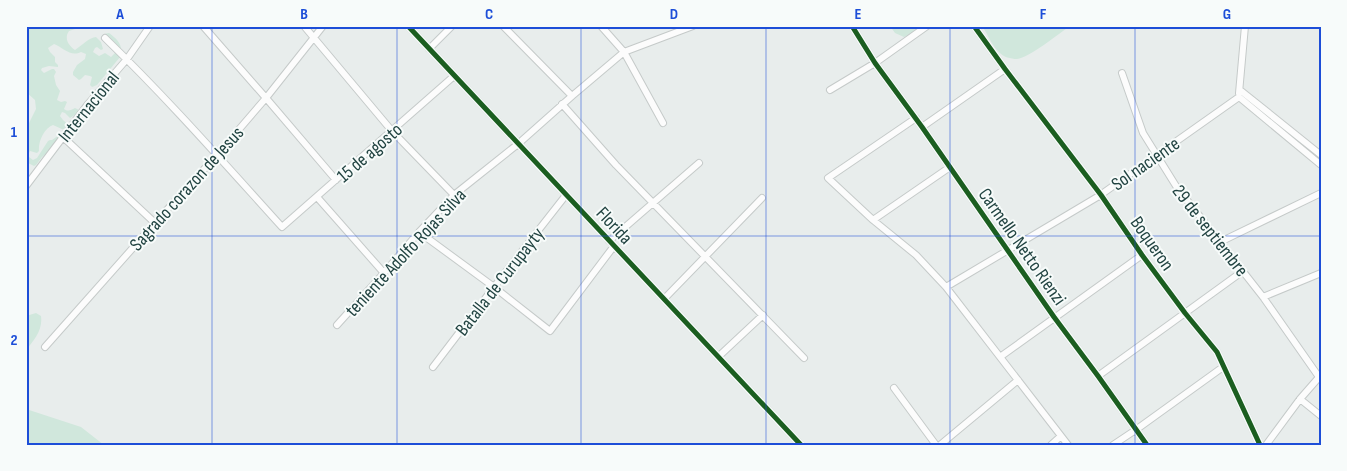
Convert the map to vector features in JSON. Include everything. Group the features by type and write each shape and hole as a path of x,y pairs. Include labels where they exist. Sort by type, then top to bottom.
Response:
{"street":[{"name":"Internacional","path":"26,186 62,136 127,59 150,26"},
{"path":"203,26 336,180"},
{"path":"304,26 392,131 454,195"},
{"name":"Sagrado corazon de Jesus","path":"45,347 217,155 266,98 323,26"},
{"name":"Florida","path":"408,26 801,445"},
{"path":"429,49 452,26"},
{"path":"503,26 572,96"},
{"path":"601,26 624,52 663,123"},
{"name":"teniente Adolfo Rojas Silva","path":"337,325 454,195 518,144 562,104 624,52 693,26"},
{"name":"Carmello Netto Rienzi","path":"852,26 875,63 916,118 1054,317 1147,445"},
{"path":"830,90 875,63 927,26"},
{"name":"Boqueron","path":"974,26 1101,195 1185,313 1217,352 1260,445"},
{"path":"1245,26 1239,97 1321,164"},
{"path":"105,38 217,155"},
{"path":"922,127 1005,69"},
{"name":"29 de septiembre","path":"1122,73 1143,133 1176,186 1263,297 1320,376"},
{"name":"15 de agosto","path":"217,155 282,227 454,76"},
{"path":"1240,90 1321,155"},
{"name":"Sol naciente","path":"946,286 1101,195 1239,97"},
{"path":"562,104 616,165 804,358"},
{"path":"916,118 828,178 873,220 916,255 946,286 1068,445"},
{"path":"62,136 155,223"},
{"path":"419,232 550,331 612,243 653,203 699,164"},
{"path":"873,220 950,167"},
{"path":"1220,242 1321,192"},
{"name":"Batalla de Curupayty","path":"433,367 566,195"},
{"path":"317,197 384,273"},
{"path":"664,299 762,198"},
{"path":"1000,357 1142,255"},
{"path":"1098,376 1243,271"},
{"path":"1263,297 1320,274"},
{"path":"718,357 763,316"},
{"path":"1113,445 1223,367"},
{"path":"1266,445 1300,398 1320,376"},
{"path":"940,445 1018,380"},
{"path":"894,388 936,445"},
{"path":"1300,398 1321,416"},
{"path":"1051,445 1061,436"}],"green space":[{"path":"26,26 84,26 69,31 67,36 70,46 75,50 88,40 96,37 101,42 103,49 101,50 97,47 93,52 99,56 105,53 111,57 116,52 110,43 101,38 104,34 109,33 117,40 121,49 120,57 97,85 92,87 90,85 92,77 85,75 79,80 73,75 77,65 85,59 86,54 81,52 70,53 54,44 48,48 55,57 58,67 49,66 41,70 44,73 54,69 56,72 54,76 60,91 57,100 67,102 64,109 68,111 75,108 79,110 78,113 70,118 62,112 60,116 69,125 64,130 53,125 44,132 39,151 37,153 30,151 29,153 29,157 33,160 37,158 48,141 63,134 34,166 26,162 26,129 36,109 35,100 26,92"},
{"path":"890,26 922,26 904,37 895,33"},
{"path":"982,26 1070,26 1022,58 1012,59 1001,54"},
{"path":"36,313 41,316 41,326 26,350 26,316"},
{"path":"26,409 81,427 104,445 26,445"}],"cycle path":[{"path":"408,26 801,445"},
{"path":"852,26 875,63 922,127 1054,317 1147,445"},
{"path":"974,26 1101,195 1185,313 1217,352 1260,445"}]}
